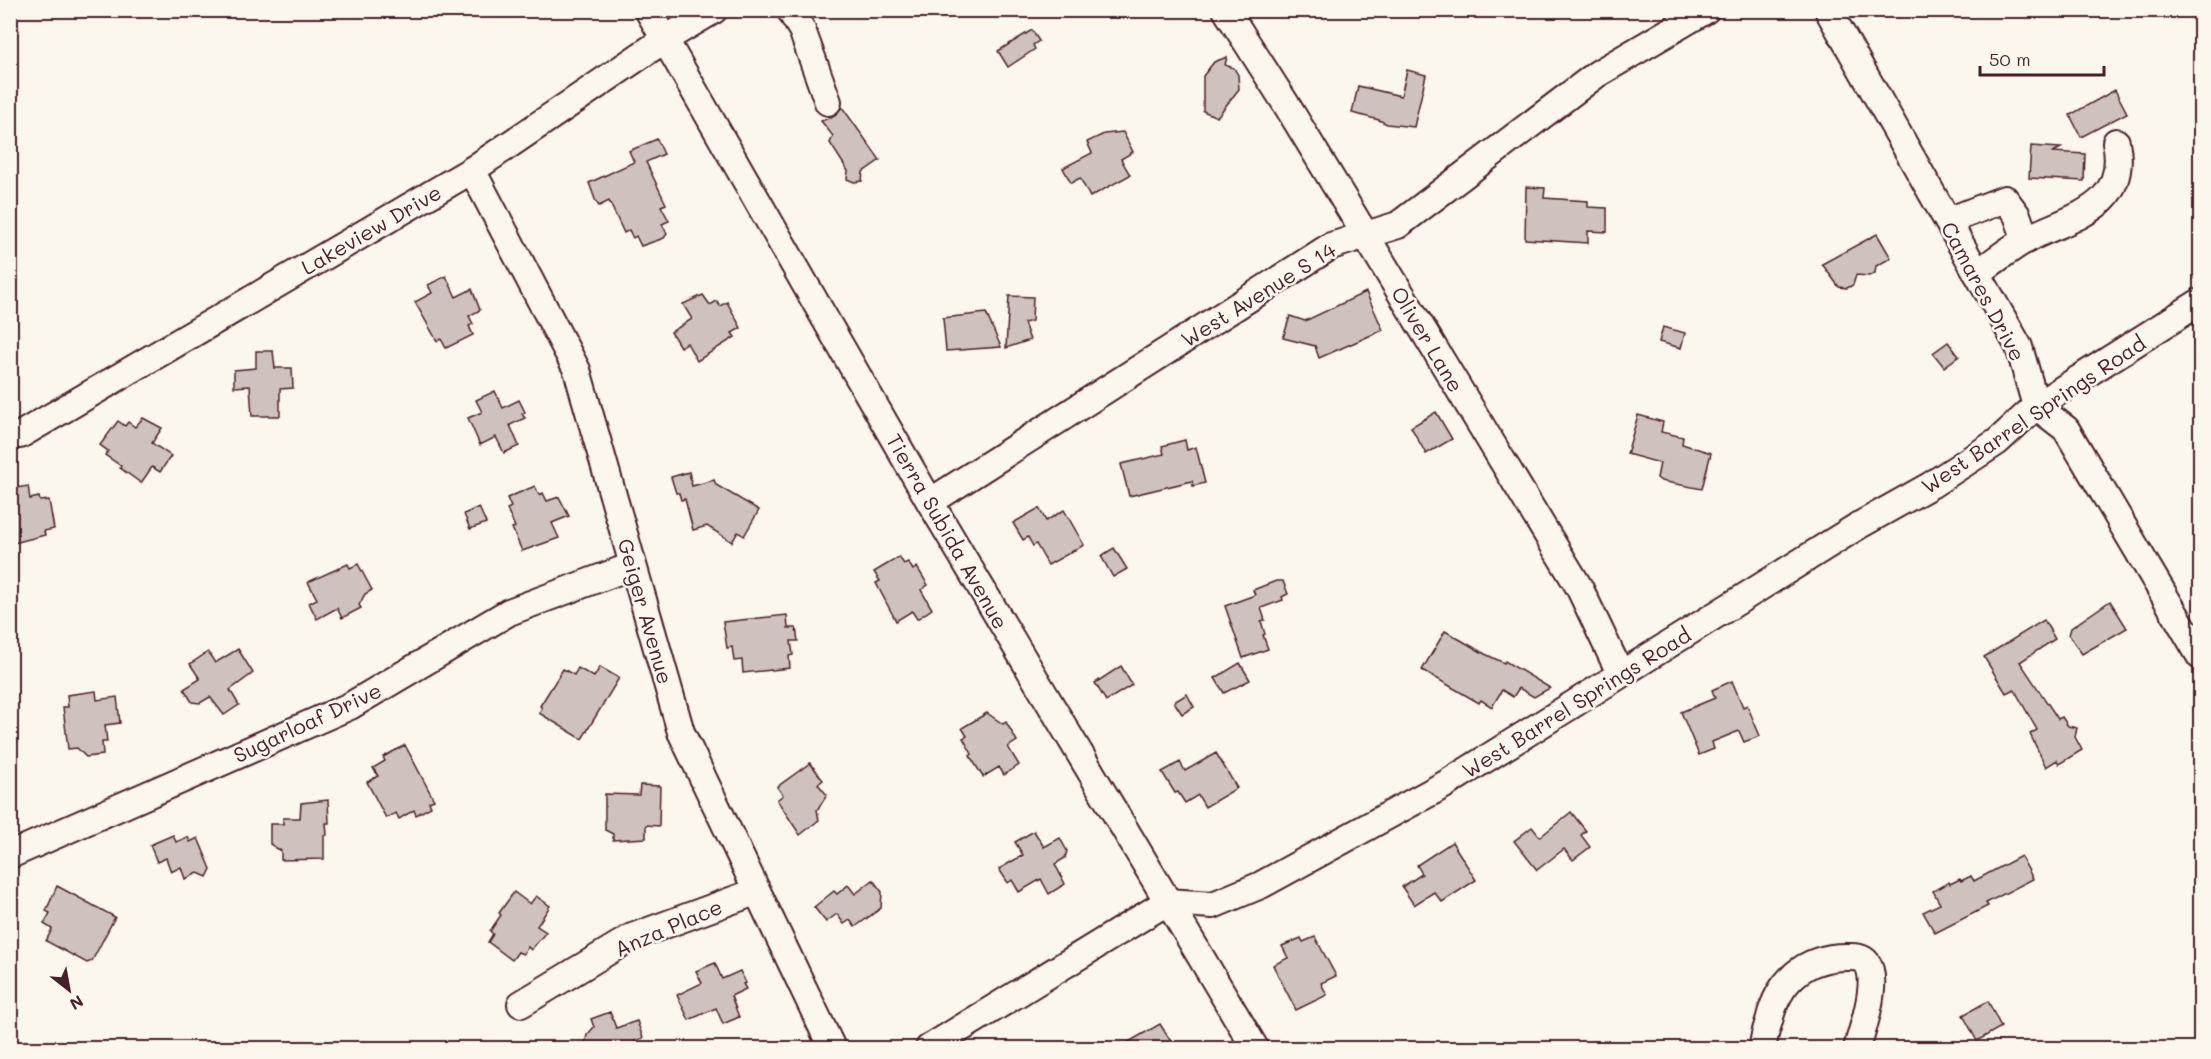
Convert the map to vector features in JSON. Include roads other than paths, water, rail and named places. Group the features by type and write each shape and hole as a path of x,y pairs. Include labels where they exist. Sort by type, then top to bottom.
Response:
{"street":[{"name":"Tierra Subida Avenue","path":"648,10 930,502 1255,1048"},
{"name":"Lakeview Drive","path":"20,435 472,170 665,39 714,10"},
{"path":"790,10 802,30 828,102"},
{"name":"Oliver Lane","path":"1226,10 1286,104 1578,587 1620,673"},
{"name":"West Avenue S 14","path":"930,502 1331,246 1398,225 1597,74 1706,10"},
{"name":"Camares Drive","path":"1828,10 2019,347 2036,406"},
{"path":"1977,273 2026,240 2095,208 2106,197 2120,163 2116,142"},
{"name":"Geiger Avenue","path":"472,170 577,370 681,732 832,1048"},
{"path":"1948,221 2005,199 2017,215 2026,240"},
{"name":"West Barrel Springs Road","path":"1167,902 1213,905 1261,885 1444,785 1858,526 1931,485 1997,442 2036,406 2200,302"},
{"path":"2036,406 2066,429 2200,656"},
{"name":"Sugarloaf Drive","path":"10,855 350,706 509,612 632,566"},
{"name":"Anza Place","path":"520,1004 632,937 756,892"},
{"path":"929,1048 1167,902"},
{"path":"1763,1048 1770,1014 1779,992 1791,976 1805,965 1835,957 1860,957 1866,962 1871,974 1870,999 1857,1048"}]}
